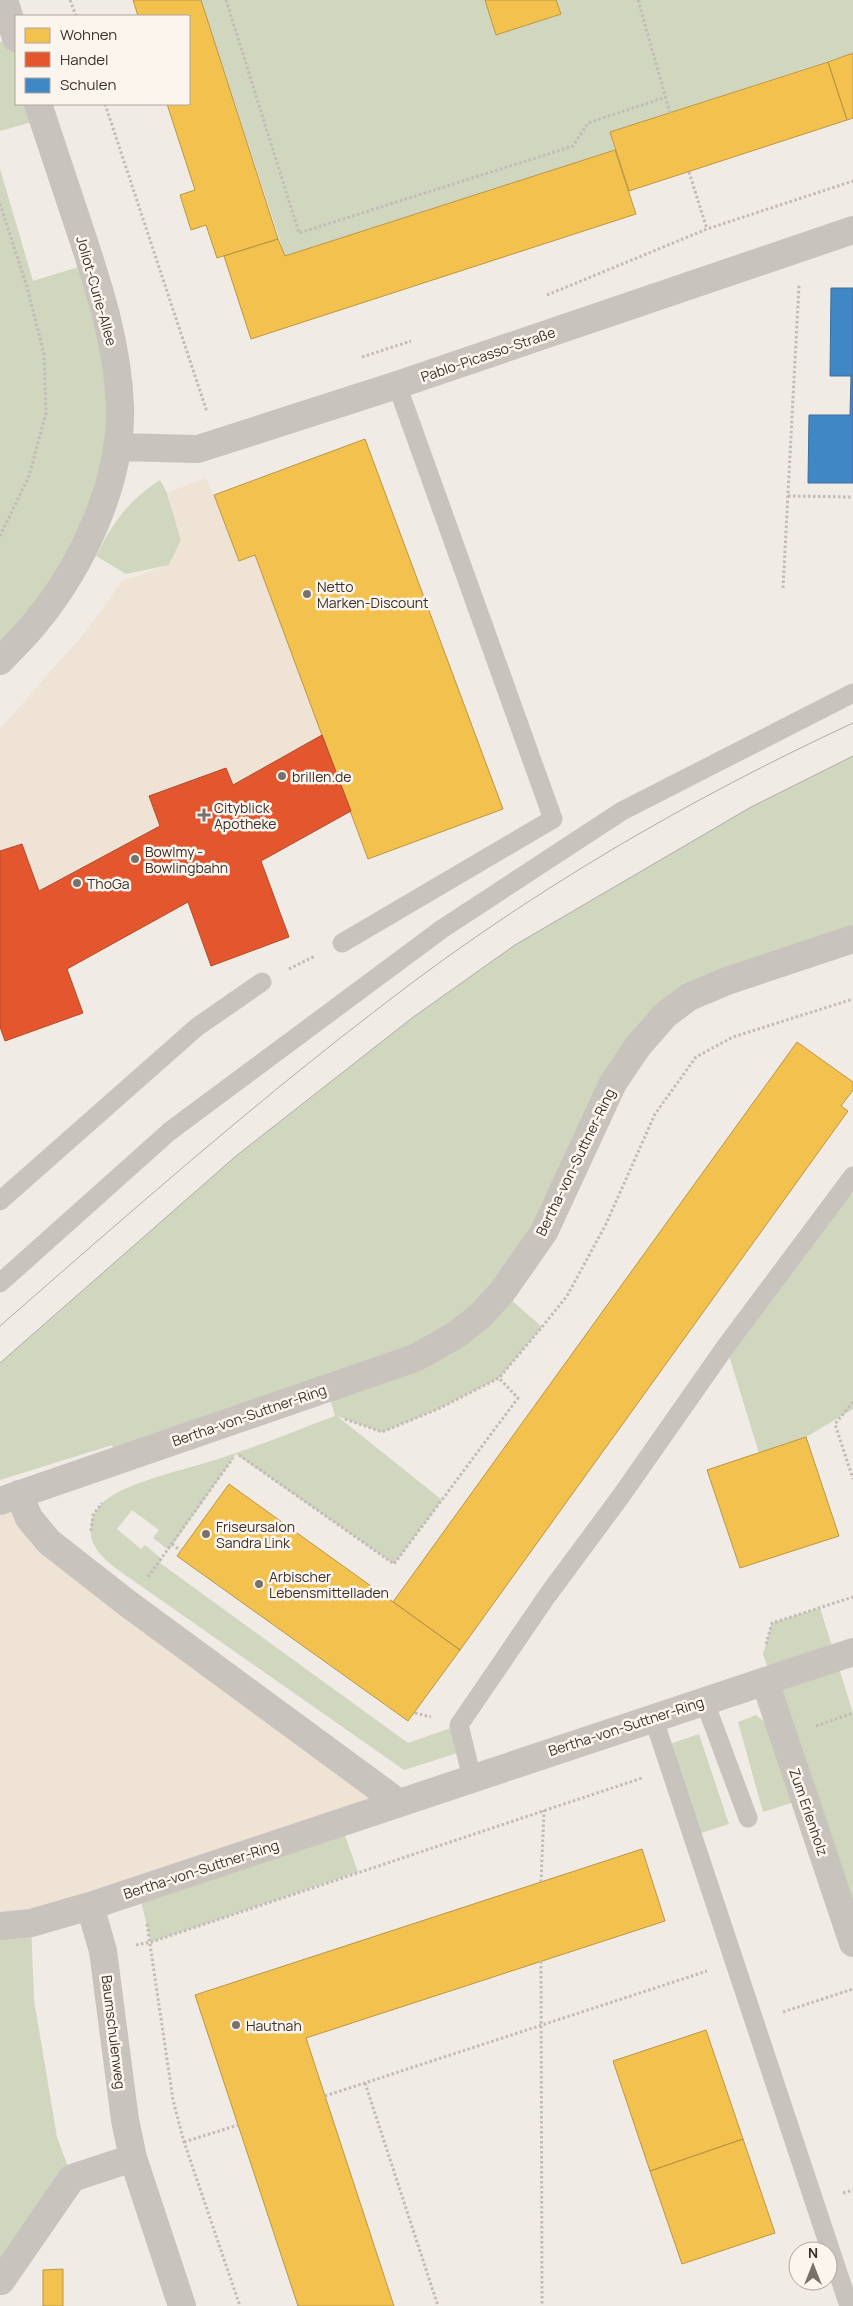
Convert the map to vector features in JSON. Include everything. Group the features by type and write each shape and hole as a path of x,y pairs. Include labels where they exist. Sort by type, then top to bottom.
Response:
{"street":[{"path":"4,0 15,35"},
{"name":"Joliot-Curie-Allee","path":"0,661 36,622 82,549 112,478 120,407 111,332 91,263 38,105"},
{"name":"Pablo-Picasso-Straße","path":"117,447 198,449 397,385 853,230"},
{"name":"Bertha-von-Suttner-Ring","path":"400,1803 127,1602 49,1542 9,1497 415,1358 456,1335 480,1316 502,1292 544,1232 613,1083 638,1046 665,1015 689,997 727,981 853,939"},
{"name":"Bertha-von-Suttner-Ring","path":"0,1926 31,1923 90,1906 704,1700 853,1652"},
{"name":"Zum Erlenholz","path":"765,1681 853,1942"},
{"name":"Baumschulenweg","path":"90,1906 104,1951 125,2120 133,2158 182,2306"},
{"path":"1,2282 72,2178 133,2158"}],"lane":[{"path":"342,943 553,819 397,385"},
{"path":"0,1282 170,1131 442,929 622,811 853,693"},
{"path":"0,1201 197,1027 262,982"},
{"path":"472,1778 459,1724 547,1596 622,1496 726,1346 851,1185"},
{"path":"704,1700 748,1818"},
{"path":"653,1717 849,2306"}],"path":[{"path":"70,0 76,15"},
{"path":"226,0 299,234 572,146 588,123 666,97"},
{"path":"638,0 670,113"},
{"path":"105,105 206,409 216,406"},
{"path":"689,172 707,229"},
{"path":"544,296 707,229 853,181"},
{"path":"0,204 27,287 44,354 46,413 29,476 0,536"},
{"path":"783,588 799,281"},
{"path":"357,359 413,340"},
{"path":"788,496 853,498"},
{"path":"262,982 342,943"},
{"path":"344,1419 382,1432 438,1409 499,1378 567,1296 606,1224 655,1114 696,1057 733,1037 853,999"},
{"path":"127,1602 172,1544 236,1454 394,1564 518,1398 499,1378"},
{"path":"853,1402 835,1424 853,1479"},
{"path":"91,1537 93,1515 105,1501"},
{"path":"172,1544 181,1551"},
{"path":"104,1951 151,1942 670,1768"},
{"path":"541,1882 544,1810"},
{"path":"138,1889 151,1942 173,2100 184,2142 240,2306"},
{"path":"541,1961 542,2306"},
{"path":"325,2096 541,2024 734,1963"},
{"path":"754,2021 853,1989"},
{"path":"365,2083 438,2306"},
{"path":"184,2142 238,2125"}],"green space":[{"path":"201,0 485,0 496,35 560,14 556,0 853,0 853,53 610,132 615,150 285,256"},
{"path":"15,37 15,105 38,105 43,119 0,131 0,42"},
{"path":"0,169 33,281 91,263 115,352 100,508 0,661"},
{"path":"160,480 167,493 181,540 169,565 126,574 96,556 122,513 139,496"},
{"path":"853,756 853,939 665,1015 502,1292 542,1327 499,1378 438,1409 382,1432 337,1416 442,1500 394,1564 236,1454 169,1550 153,1538 159,1530 132,1510 117,1529 141,1549 145,1545 162,1559 160,1563 408,1743 459,1725 464,1751 404,1770 119,1571 104,1558 94,1544 91,1536 92,1519 97,1509 110,1497 135,1485 264,1443 335,1416 327,1388 118,1460 112,1445 0,1480 0,1363 236,1156 412,1018 515,945 751,807"},
{"path":"849,1182 853,1196 853,1409 806,1437 759,1453 726,1346"},
{"path":"820,1608 853,1713 853,1943 804,1799 763,1812 738,1722 756,1715 783,1736 791,1734 763,1654 772,1623"},
{"path":"699,1734 729,1824 692,1836 670,1744"},
{"path":"340,1822 358,1872 151,1942 138,1889"},
{"path":"31,1923 34,2000 57,2137 72,2178 0,2282 0,1926"}],"shaded area":[{"path":"206,478 239,561 255,555 322,735 233,785 226,768 149,796 160,826 39,891 22,844 0,851 0,729 87,630 122,581 169,565 181,540 167,493"},
{"path":"0,1501 29,1518 399,1803 0,1926"}],"building: Wohnen":[{"path":"133,0 201,0 278,239 217,258 206,225 191,230 180,195 195,190 167,105 190,105 190,15 138,15"},
{"path":"485,0 556,0 561,14 496,35"},
{"path":"853,53 853,118 847,120 828,62"},
{"path":"828,62 847,120 629,191 610,132"},
{"path":"615,150 636,214 251,339 224,256 278,239 285,256"},
{"path":"365,439 503,809 368,859 255,555 239,561 214,495"},
{"path":"797,1042 853,1082 853,1090 841,1106 848,1111 460,1650 393,1602"},
{"path":"806,1437 839,1536 740,1568 707,1470"},
{"path":"229,1484 460,1650 408,1721 177,1556"},
{"path":"642,1849 665,1921 306,2038 394,2306 298,2306 195,1995"},
{"path":"706,2030 743,2139 650,2171 613,2061"},
{"path":"743,2139 775,2233 682,2264 650,2171"},
{"path":"63,2269 63,2306 43,2306 43,2270"}],"building: Handel":[{"path":"322,735 351,811 261,861 289,937 211,966 188,902 67,969 83,1013 5,1041 0,1027 0,851 22,844 39,891 160,826 149,796 226,768 233,785"}],"building: Schulen":[{"path":"831,288 853,288 853,483 808,483 809,415 850,415 851,376 830,376"}],"tram line":[{"path":"0,1326 240,1119 338,1040 442,961 498,922 613,849 731,783 853,723"},
{"path":"0,1363 236,1156 412,1018 515,945 751,807 853,756"}],"place":[{"name":"Netto Marken-Discount","path":"307,594"},
{"name":"brillen.de","path":"282,776"},
{"name":"Cityblick Apotheke","path":"204,815"},
{"name":"Bowlmy - Bowlingbahn","path":"135,859"},
{"name":"ThoGa","path":"77,883"},
{"name":"Friseursalon Sandra Link","path":"206,1534"},
{"name":"Arbischer Lebensmittelladen","path":"259,1584"},
{"name":"Hautnah","path":"236,2025"}]}
